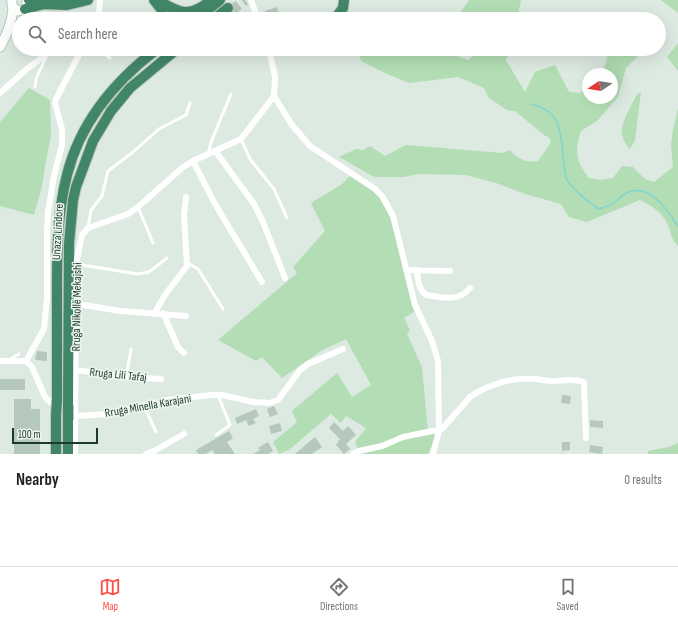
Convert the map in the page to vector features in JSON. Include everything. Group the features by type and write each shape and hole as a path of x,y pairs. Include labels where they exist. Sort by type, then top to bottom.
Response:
{"highway":[{"path":"21,5 44,4 67,6 88,0"},
{"path":"154,0 163,12"},
{"path":"158,0 171,9 182,12"},
{"path":"190,12 197,10 211,0"},
{"path":"205,12 220,0"},
{"path":"340,12 343,8 344,0"},
{"path":"67,174 67,167 74,149 93,112 117,81 144,56"},
{"name":"Unaza Lindore","path":"56,454 57,262 60,208 67,174 83,134 100,104 122,79 149,56"},
{"name":"Unaza Lindore","path":"68,454 72,418 68,405 69,244 72,207 76,187 93,141 111,111 130,88 169,56"}],"main road":[{"path":"0,47 12,19"}],"street":[{"path":"98,12 100,0"},
{"path":"251,0 255,12"},
{"path":"0,93 43,56"},
{"path":"26,361 44,329 46,318 48,218 54,176 62,145 62,129 55,103 78,56"},
{"path":"270,56 275,77 274,96 296,132 310,146 371,185 382,196 393,216 417,310 432,341 438,361 439,430 433,454"},
{"path":"88,228 100,222 122,216 138,207 182,168 193,161 216,152 241,139 274,96"},
{"path":"216,152 254,204 264,222 285,278"},
{"path":"193,161 215,204 262,282"},
{"path":"155,312 165,295 185,270 188,263 185,250 184,215 186,197"},
{"name":"Rruga Nikollë Mekajshi","path":"75,454 72,418 76,370 76,264 82,235 88,228"},
{"path":"406,270 450,271"},
{"path":"417,270 420,286 426,295 457,298 465,294 470,288"},
{"path":"77,304 186,316"},
{"path":"163,313 178,347 184,353"},
{"name":"Rruga Minella Karajani","path":"72,418 108,414 167,400 218,395 254,402 274,402 278,400 300,370 308,364 343,349"},
{"path":"0,361 26,361 32,368 45,397 72,418"},
{"name":"Rruga Lili Tafaj","path":"76,370 126,377 161,379"},
{"path":"353,454 359,451 382,446 403,437 439,430 445,427 470,397 486,388 520,379 551,381 576,380 584,382 586,438"},
{"path":"146,454 184,434"}],"lane":[{"path":"35,87 36,79 47,56"},
{"path":"208,155 211,142 230,94"},
{"path":"88,228 91,210 102,196 108,171 133,152 159,129 186,115 190,103"},
{"path":"241,139 250,159 274,189 287,218"},
{"path":"138,207 153,243"},
{"path":"76,264 138,274 149,272 167,258"},
{"path":"188,263 198,269 223,309"},
{"path":"126,377 131,349"},
{"path":"11,361 12,358 19,354"},
{"path":"216,434 230,425 218,395"},
{"path":"144,406 156,432"}],"green space":[{"path":"469,0 521,0 518,12 461,12"},
{"path":"661,0 678,0 678,13"},
{"path":"678,43 678,71 667,57"},
{"path":"359,56 457,56 468,60 473,56 507,56 506,60 525,92 535,72 555,65 569,92 579,93 582,91 582,104 612,104 597,121 581,131 577,145 581,166 589,178 600,180 613,178 622,166 633,167 645,179 654,182 673,167 671,145 678,108 678,246 674,241 662,215 640,200 587,222 569,217 561,204 466,175 418,174 404,177 374,177 339,157 356,149 363,150 370,146 385,156 406,145 503,153 510,150 522,160 538,161 551,141 515,111 507,110 489,98 484,88 458,77 409,83 361,61"},
{"path":"607,56 638,56 626,68 618,97 618,68 604,68"},
{"path":"29,88 50,100 51,135 42,186 34,215 0,206 0,122"},
{"path":"641,92 635,140 630,149 625,143 622,126 635,97"},
{"path":"353,173 371,185 391,212 417,310 404,318 410,330 407,334 422,367 428,432 439,431 428,454 351,454 359,451 355,442 366,428 346,416 341,423 331,414 290,449 279,454 273,442 297,422 292,411 337,373 352,397 371,385 346,339 321,351 282,378 262,357 256,361 218,340 297,273 293,267 325,231 311,203 342,184"},
{"path":"678,443 678,454 648,454 648,451 669,447"}],"building":[{"path":"277,7 278,12 265,12"},
{"path":"37,351 47,352 47,361 35,360"},
{"path":"0,379 25,379 25,390 0,390"},
{"path":"562,395 571,396 570,404 561,403"},
{"path":"14,399 31,399 31,409 40,409 40,454 14,454"},
{"path":"274,406 278,414 270,417 267,409"},
{"path":"256,409 259,416 253,419 256,423 249,426 246,420 237,424 235,418"},
{"path":"590,420 603,421 603,428 590,427"},
{"path":"334,422 343,431 348,426 356,435 346,444 350,449 344,454 336,445 340,439 329,428"},
{"path":"280,423 282,431 271,434 269,426"},
{"path":"229,431 233,438 227,442 235,454 215,454 212,450 206,454 198,454 196,450"},
{"path":"315,437 322,447 312,454 295,454"},
{"path":"268,442 273,451 268,454 253,454 260,450 258,448"},
{"path":"562,442 570,442 570,450 562,451"},
{"path":"590,445 603,447 602,454 589,452"}],"waterway":[{"path":"530,104 541,107 550,112 555,119 559,126 561,135 567,180 572,187 587,200 599,209 609,206 626,193 643,191 657,199 678,226"}],"tunnel":[{"path":"231,11 245,0"}]}
